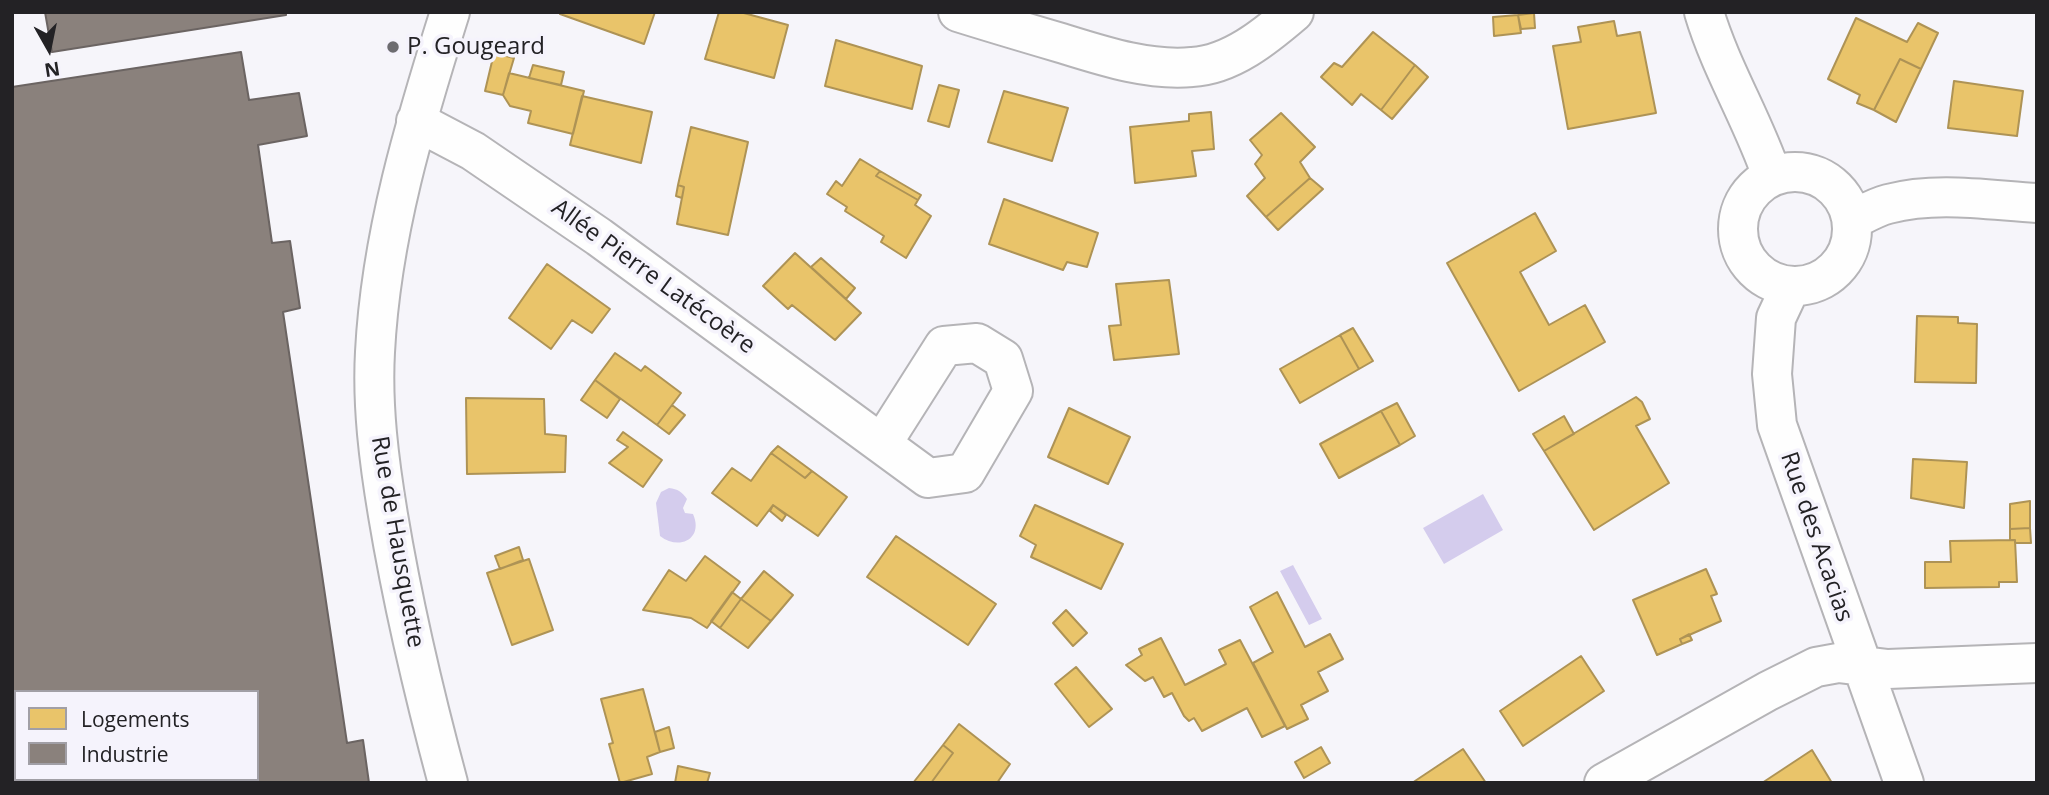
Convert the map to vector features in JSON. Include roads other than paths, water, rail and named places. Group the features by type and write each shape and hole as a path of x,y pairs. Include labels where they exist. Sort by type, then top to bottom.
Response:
{"street":[{"name":"Rue de Hausquette","path":"448,783 397,568 377,444 375,353 386,247 416,121 450,12"},
{"path":"958,12 1112,59 1162,66 1194,67 1231,56 1264,37 1294,12"},
{"path":"1704,12 1733,90 1760,140 1772,176"},
{"name":"Allée Pierre Latécoère","path":"416,121 473,151 599,237 883,443"},
{"path":"1789,172 1823,178 1837,189 1847,204 1852,220 1852,240 1844,260 1830,275 1811,284 1791,286 1772,281 1756,271 1744,256 1738,238 1738,219 1744,201 1756,187 1772,176 1789,172"},
{"path":"1852,220 1885,204 1910,200 1944,198 2037,203"},
{"name":"Rue des Acacias","path":"1791,286 1776,318 1772,374 1777,425 1904,783"},
{"path":"1604,783 1816,667 1838,663 1888,669 2037,663"}],"place":[{"name":"P. Gougeard","path":"393,47"}]}
